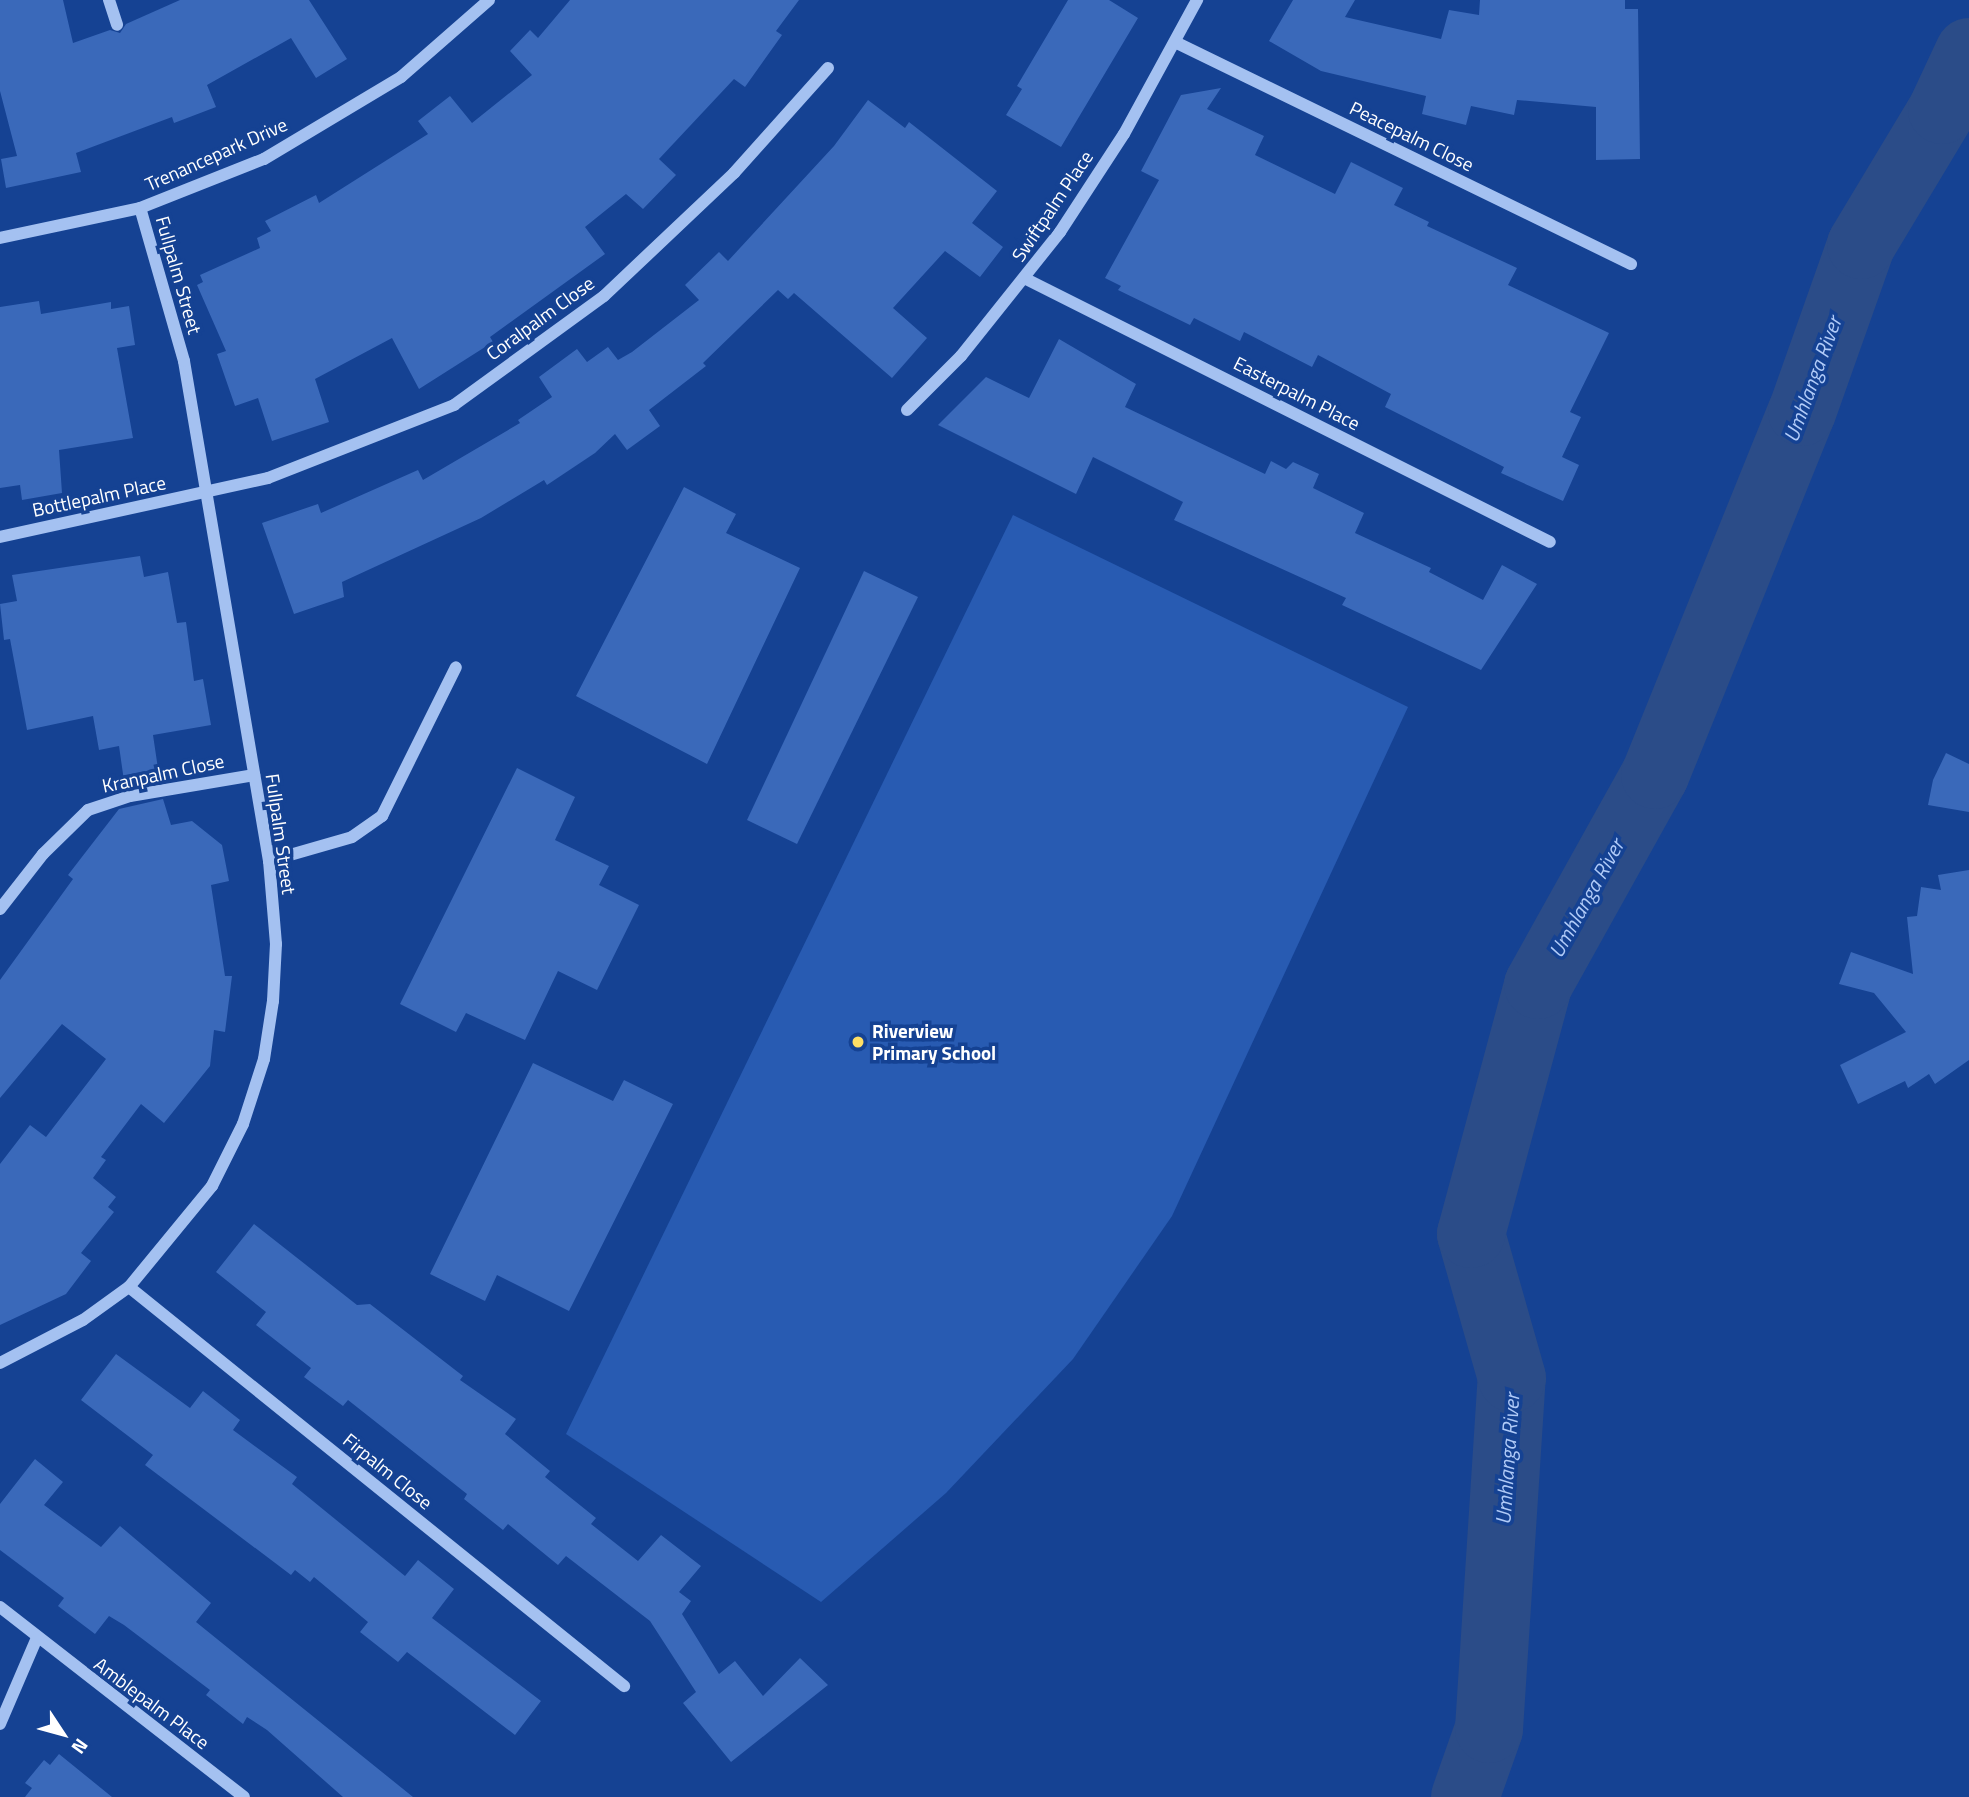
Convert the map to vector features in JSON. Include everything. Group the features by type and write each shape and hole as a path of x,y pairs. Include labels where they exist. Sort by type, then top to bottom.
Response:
{"street":[{"path":"108,0 117,25"},
{"name":"Trenancepark Drive","path":"0,238 140,208 264,159 344,114 401,77 489,0"},
{"name":"Swiftpalm Place","path":"907,411 1026,279 1124,134 1177,43 1197,0"},
{"name":"Peacepalm Close","path":"1177,43 1631,264"},
{"name":"Coralpalm Close","path":"207,493 268,478 454,405 604,296 734,173 828,68"},
{"name":"Fullpalm Street","path":"0,1363 83,1320 129,1287 212,1186 243,1124 264,1059 273,1001 275,944 269,861 184,361 140,208"},
{"name":"Easterpalm Place","path":"1026,279 1550,541"},
{"name":"Bottlepalm Place","path":"0,537 207,493"},
{"path":"269,861 352,837 382,816 456,667"},
{"name":"Kranpalm Close","path":"0,909 43,854 88,810 130,796 254,775"},
{"name":"Firpalm Close","path":"129,1287 624,1686"},
{"name":"Amblepalm Place","path":"0,1607 36,1640 244,1797"},
{"path":"0,1724 36,1640"}],"shaded area":[{"path":"1013,515 1408,707 1172,1216 1073,1359 946,1493 821,1602 566,1434"}],"building":[{"path":"0,0 63,0 73,43 110,30 120,33 126,24 180,0 309,0 347,59 316,78 291,38 207,85 216,107 174,123 172,117 76,153 81,172 6,188 1,159 17,156 0,91"},
{"path":"570,0 799,0 776,31 782,35 745,87 734,79 659,159 676,175 643,209 626,194 585,227 605,254 490,337 493,342 419,389 392,338 315,379 329,422 272,441 258,398 235,406 217,354 226,351 197,285 203,282 200,275 260,248 257,238 271,231 265,221 316,195 319,203 428,134 418,121 450,96 472,123 532,75 510,51 530,30 538,38"},
{"path":"1068,0 1109,0 1138,18 1061,147 1006,115 1022,89 1017,86"},
{"path":"1293,0 1355,0 1345,17 1441,39 1449,10 1479,15 1480,0 1625,0 1625,9 1638,9 1640,159 1596,160 1596,107 1517,100 1514,115 1471,106 1466,125 1422,114 1426,96 1321,71 1269,41"},
{"path":"1221,88 1207,109 1264,136 1255,155 1335,194 1351,162 1403,188 1394,205 1429,222 1427,226 1517,268 1508,285 1609,333 1570,412 1581,417 1562,457 1579,465 1563,501 1501,473 1504,467 1385,407 1391,394 1318,355 1312,367 1244,332 1240,341 1194,318 1190,325 1118,290 1121,286 1105,278 1159,180 1141,171 1181,95"},
{"path":"868,100 905,128 909,122 997,191 972,223 1003,247 980,277 945,251 893,308 927,338 892,378 794,293 788,299 778,290 703,363 706,366 649,410 660,426 627,450 615,434 595,453 547,485 544,480 481,518 342,582 344,597 294,614 262,523 318,504 321,513 418,470 423,480 520,423 518,420 552,397 539,377 577,349 587,362 608,347 618,360 632,352 699,300 685,285 719,252 728,261 834,146"},
{"path":"39,301 41,314 111,302 111,309 129,306 135,345 117,348 133,438 59,450 62,493 22,500 20,485 0,488 0,307"},
{"path":"1059,339 1136,384 1125,407 1265,474 1271,461 1286,469 1293,462 1319,474 1313,488 1364,513 1355,533 1431,568 1429,572 1483,600 1502,565 1537,584 1481,670 1342,605 1346,598 1174,520 1183,502 1093,457 1076,494 938,425 986,377 1029,398"},
{"path":"684,487 736,514 726,533 800,568 707,764 576,696"},
{"path":"140,556 144,577 168,572 177,623 186,622 194,681 203,679 211,725 153,735 160,782 125,788 119,746 99,750 93,716 27,730 10,639 4,640 0,604 17,601 12,575"},
{"path":"864,571 918,597 797,844 747,820"},
{"path":"1946,753 1969,764 1969,812 1928,805 1933,780"},
{"path":"517,768 575,797 555,840 609,866 599,885 639,905 597,990 558,971 525,1040 466,1013 456,1032 400,1004"},
{"path":"163,799 171,825 192,821 222,845 229,881 211,885 225,976 232,976 225,1032 214,1030 210,1066 164,1123 141,1104 101,1157 106,1160 93,1178 116,1197 108,1207 114,1212 81,1253 91,1261 66,1294 0,1325 0,1164 30,1125 46,1137 106,1059 62,1024 0,1098 0,980 73,879 68,875 119,809"},
{"path":"1969,870 1969,1060 1935,1084 1929,1074 1908,1088 1905,1081 1858,1104 1840,1065 1906,1032 1874,993 1839,984 1851,952 1913,974 1907,917 1917,916 1921,887 1941,890 1938,875"},
{"path":"533,1063 613,1101 624,1080 673,1104 569,1311 497,1275 485,1301 430,1274"},
{"path":"254,1224 357,1305 370,1304 463,1376 460,1380 516,1419 505,1434 550,1471 545,1477 596,1518 591,1524 638,1561 661,1535 701,1566 679,1592 691,1601 682,1614 719,1674 735,1661 763,1696 800,1658 828,1685 731,1762 683,1703 696,1692 650,1621 566,1556 558,1565 508,1524 503,1530 464,1499 467,1494 348,1400 343,1406 304,1377 311,1368 256,1325 266,1312 216,1272"},
{"path":"116,1354 190,1408 203,1391 240,1420 233,1430 297,1477 292,1484 405,1576 418,1560 454,1589 432,1618 541,1701 515,1735 407,1652 398,1662 360,1632 368,1622 314,1577 310,1582 295,1570 291,1575 145,1465 153,1455 81,1400"},
{"path":"35,1459 63,1482 44,1505 101,1547 120,1526 211,1603 196,1622 413,1797 343,1797 267,1730 247,1717 243,1724 206,1695 210,1690 124,1625 109,1616 95,1634 58,1606 64,1598 0,1550 0,1504"},
{"path":"59,1754 112,1797 25,1797 32,1788 25,1783 44,1760 50,1765"}],"waterway":[{"name":"Umhlanga River","path":"1465,1797 1489,1729 1512,1378 1471,1234 1538,985 1655,775 1802,412 1861,245 1942,110 1969,52"},
{"name":"Umhlanga River","path":"1962,67 1969,64"}],"place":[{"name":"Riverview Primary School","path":"858,1042"}]}
